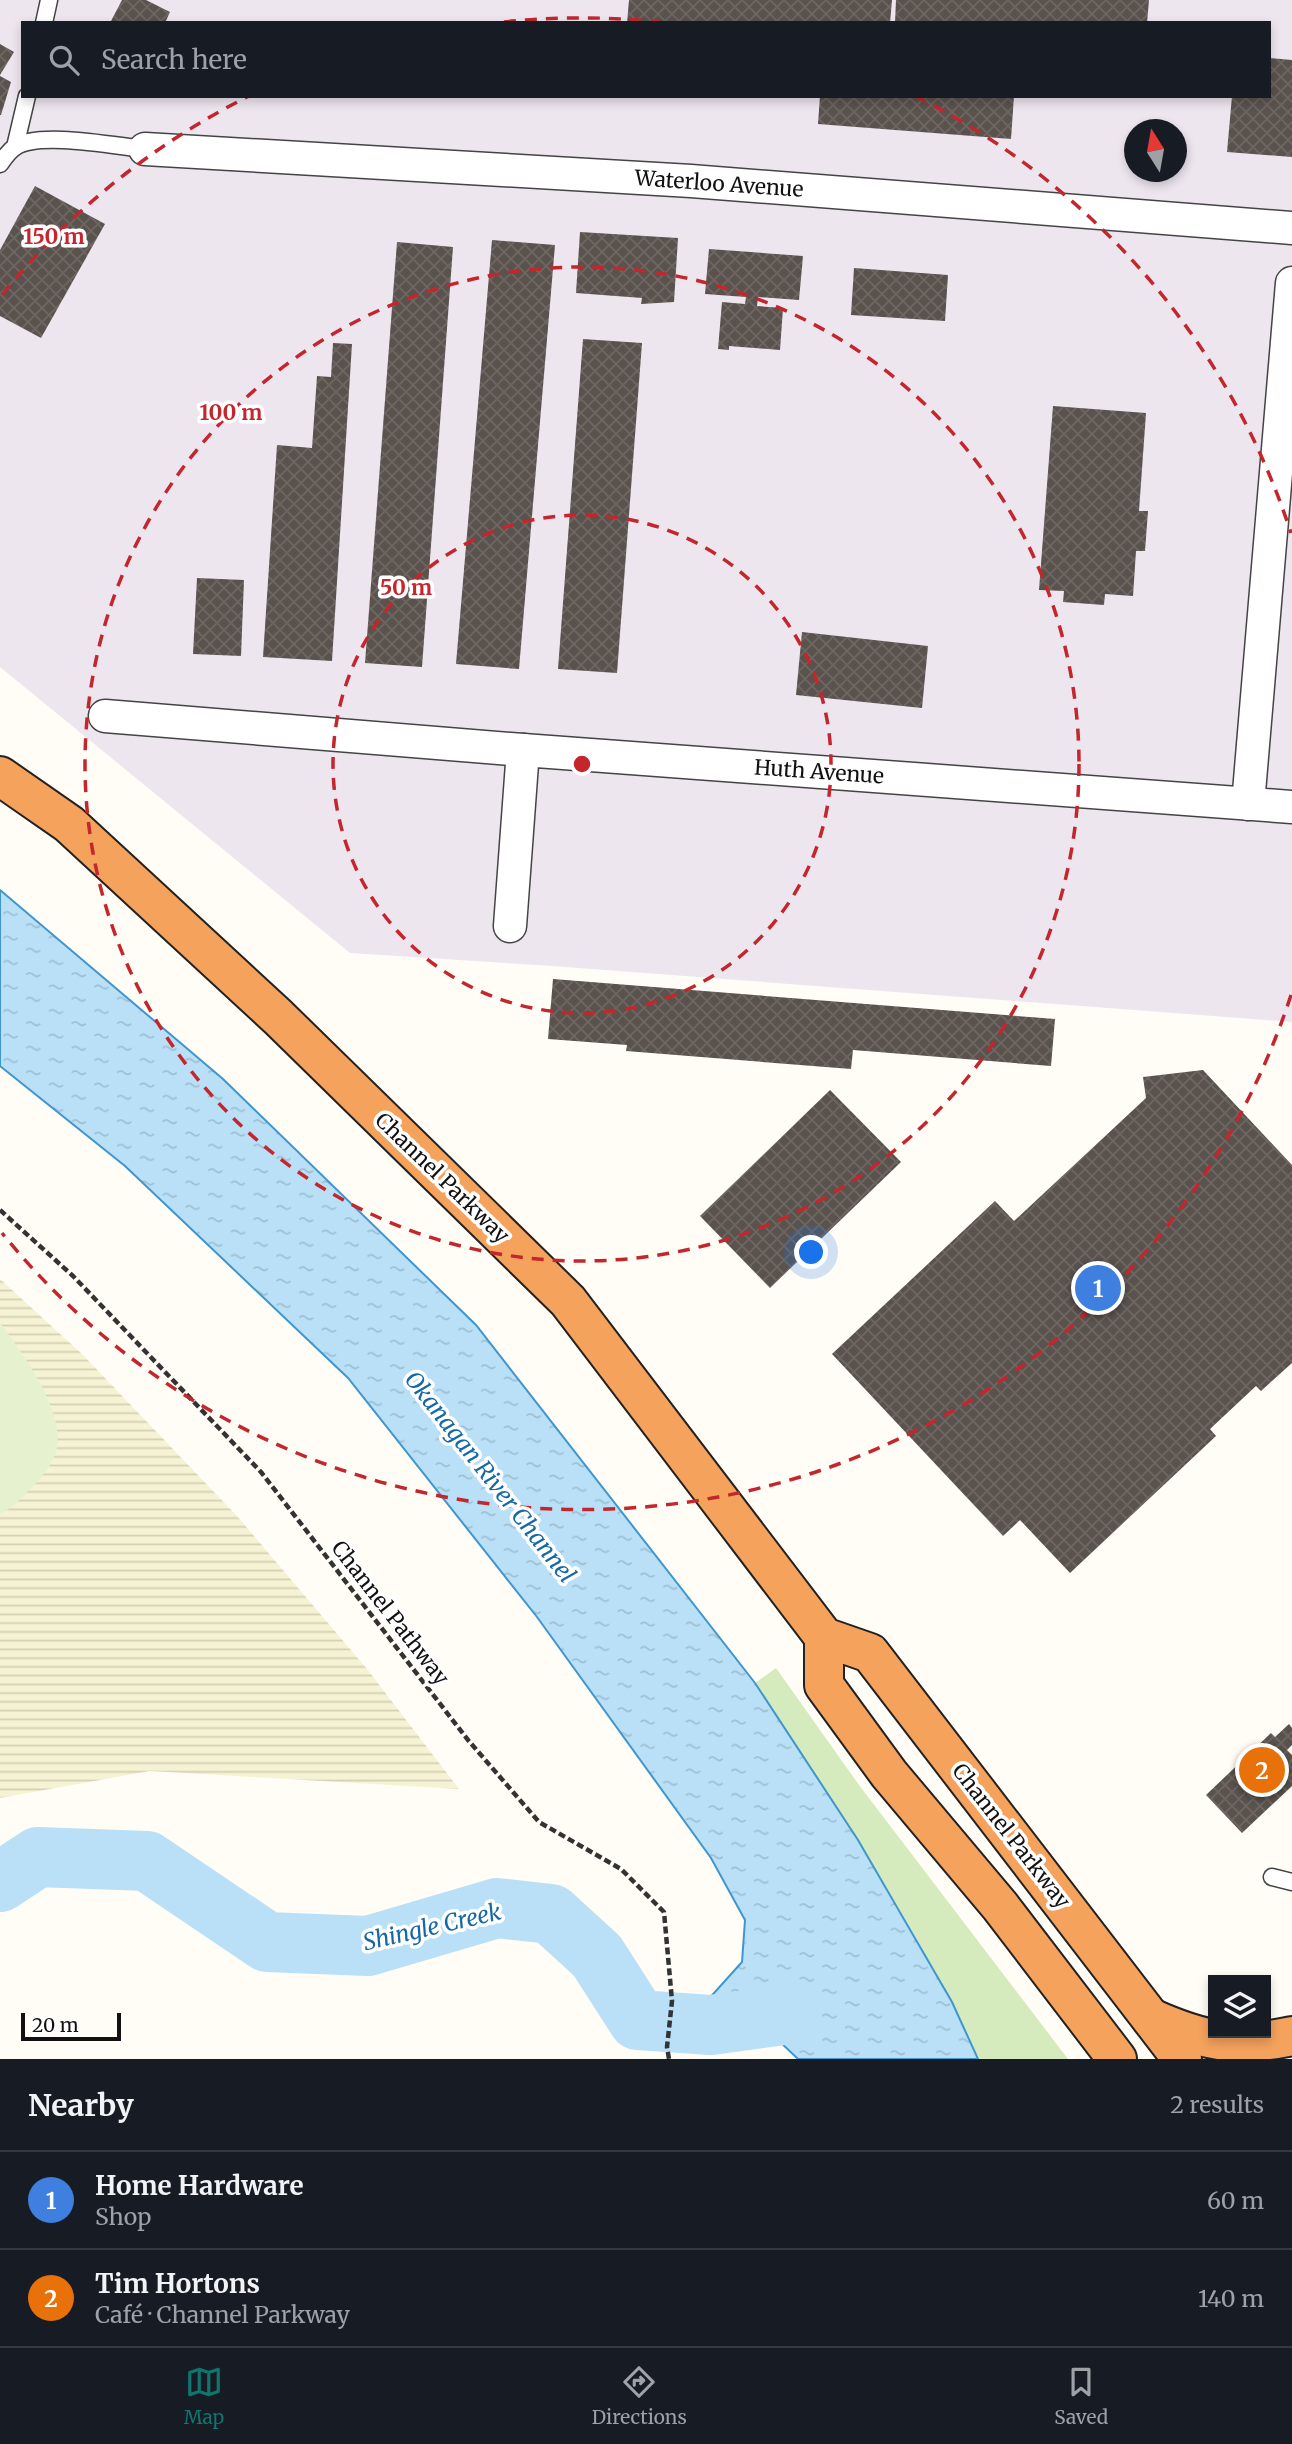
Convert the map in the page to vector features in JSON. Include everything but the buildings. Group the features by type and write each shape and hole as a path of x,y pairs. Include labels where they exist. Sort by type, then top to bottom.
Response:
{"highway":[{"name":"Channel Parkway","path":"0,776 79,833 278,1017 568,1301 824,1637 870,1653 1182,2059"},
{"path":"824,1637 824,1685 889,1774 1000,1906 1117,2059"},
{"path":"1151,2018 1209,2040 1238,2043 1292,2036"}],"street":[{"name":"Waterloo Avenue","path":"145,149 691,181 1292,228"},
{"path":"1248,804 1292,283"},
{"name":"Huth Avenue","path":"105,716 1292,807"},
{"path":"510,926 523,750"}],"lane":[{"path":"44,21 49,0"},
{"path":"0,164 15,147 27,98"},
{"path":"15,147 45,141 145,149"},
{"path":"1272,1877 1292,1882"}],"path":[{"name":"Channel Pathway","path":"0,1210 73,1276 261,1472 468,1740 539,1822 621,1869 664,1912 672,2001 667,2047 670,2059"}],"shaded area":[{"path":"0,0 1292,0 1292,1022 350,953 0,667"},
{"path":"0,1279 82,1354 237,1516 367,1669 459,1789 150,1771 0,1798"}],"green space":[{"path":"0,1323 41,1385 56,1422 58,1439 55,1455 44,1474 19,1500 0,1514"},
{"path":"776,1668 859,1785 1068,2059 978,2059 902,1914 755,1683"}],"water":[{"name":"Okanagan River Channel","path":"0,890 223,1079 476,1325 755,1683 858,1840 952,2002 978,2059 798,2059 777,2039 715,2050 705,2003 742,1962 745,1920 711,1858 537,1617 348,1378 125,1166 0,1066"}],"waterway":[{"name":"Shingle Creek","path":"0,1882 38,1857 147,1861 267,1942 368,1946 497,1908 551,1914 597,1956 638,2020 711,2025 791,2014"}],"place":[{"name":"Home Hardware","path":"1098,1288"},
{"name":"Tim Hortons","path":"1262,1770"}]}
